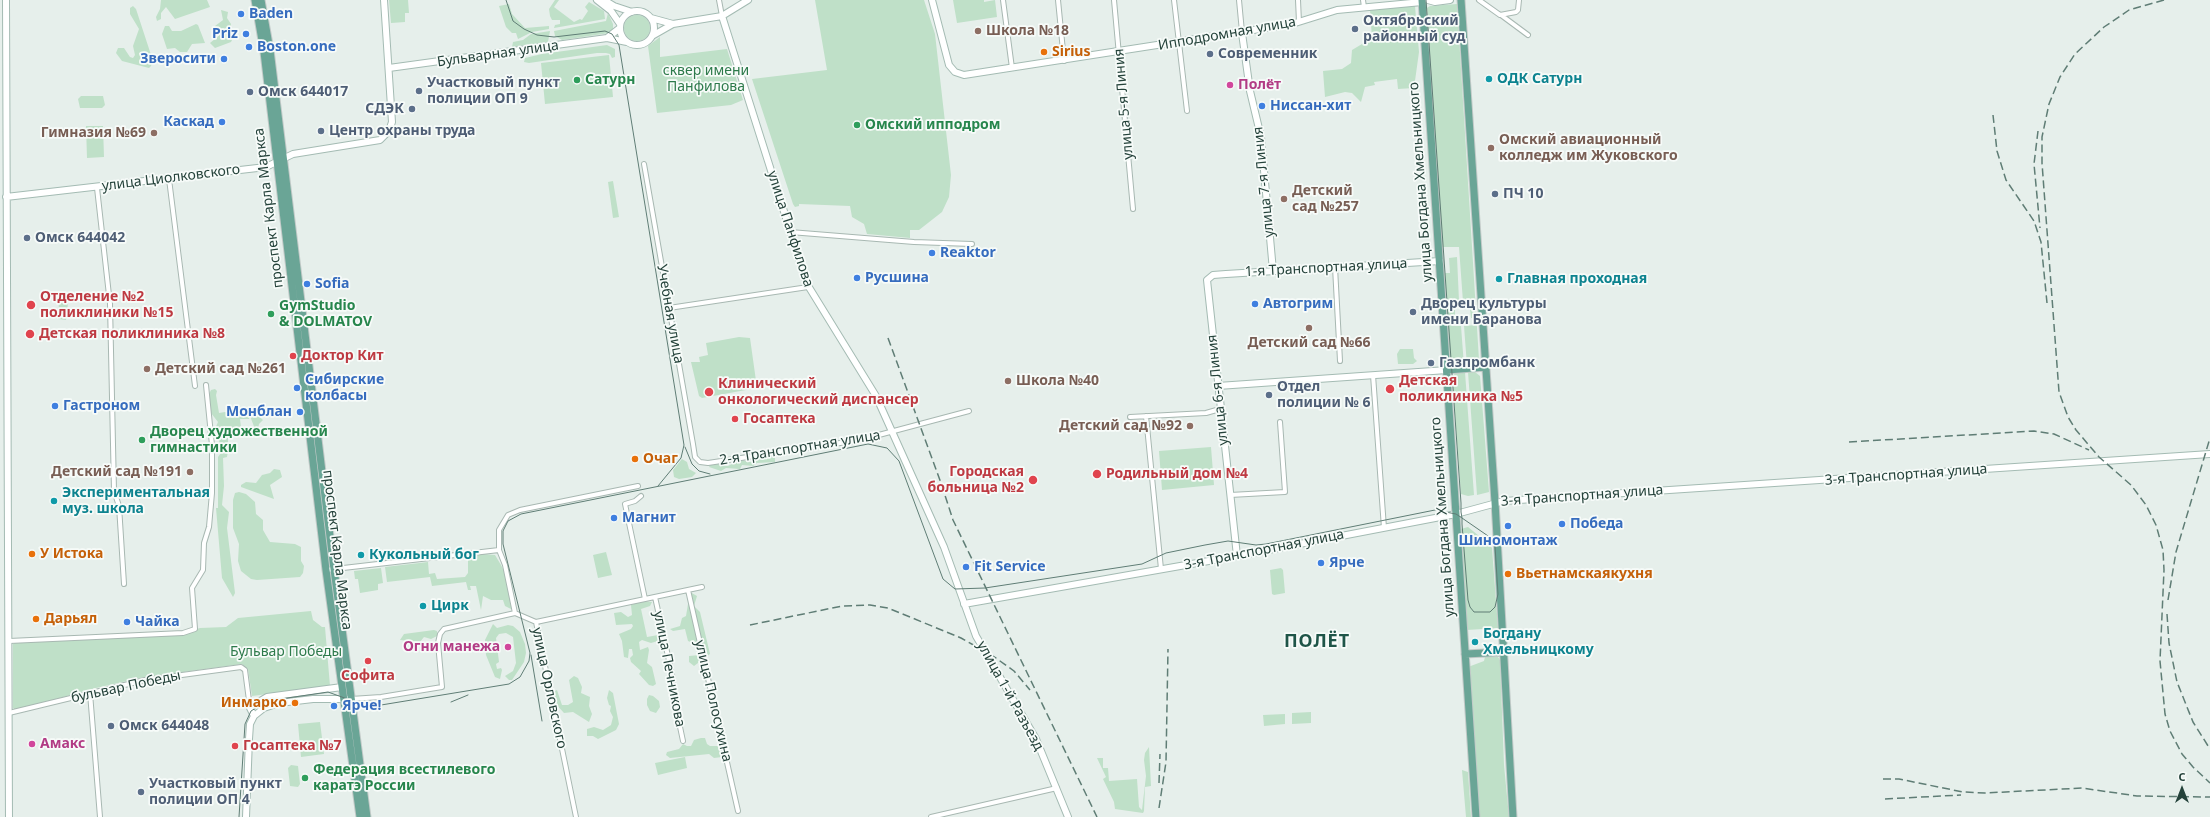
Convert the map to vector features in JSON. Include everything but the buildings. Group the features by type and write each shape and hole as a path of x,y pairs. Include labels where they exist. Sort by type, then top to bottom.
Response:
{"main road":[{"path":"6,0 9,817"},
{"name":"проспект Карла Маркса","path":"255,0 261,13"},
{"name":"проспект Карла Маркса","path":"262,0 261,13 347,699 360,817"},
{"path":"384,0 389,68"},
{"path":"597,0 611,11 620,26 621,34 627,42 638,45 644,44 652,36 673,24 722,16 748,0"},
{"path":"604,0 614,6 632,12 644,12 651,18 673,24"},
{"name":"Ипподромная улица","path":"932,0 949,65 960,74 969,75 1242,33 1299,22 1337,10 1424,1 1435,2 1450,0"},
{"name":"улица Богдана Хмельницкого","path":"1424,1 1476,817"},
{"path":"1462,3 1505,652 1514,817"},
{"path":"620,26 625,15 632,12"},
{"name":"улица Панфилова","path":"722,16 808,287 860,368 893,432 944,547 964,604"},
{"path":"651,18 654,30 652,36"},
{"name":"Бульварная улица","path":"607,38 620,26"},
{"name":"улица 7-я Линия","path":"1242,33 1250,91 1261,137 1273,271"},
{"name":"Бульварная улица","path":"389,68 607,38 627,42"},
{"name":"улица Циолковского","path":"6,196 96,188 266,167 294,154 375,142 385,136 392,122 389,68"},
{"name":"1-я Транспортная улица","path":"1212,275 1440,261"},
{"name":"улица 6-я Линия","path":"1212,275 1207,284 1237,556"},
{"path":"1218,386 1486,367"},
{"name":"3-я Транспортная улица","path":"964,604 1237,556 1384,528 1456,514 1495,502 2210,454"},
{"name":"проспект Карла Маркса","path":"330,569 342,687 347,699 366,817"},
{"name":"улица 1-й Разъезд","path":"964,604 978,641 1030,728 1057,788 1068,817"},
{"path":"1465,654 1505,652"},
{"path":"254,716 250,708 259,700 275,695 342,687"},
{"path":"246,817 250,724 254,716 264,708 279,703 312,699 347,699"}],"street":[{"path":"719,0 722,16"},
{"path":"1003,0 1012,68"},
{"path":"1058,0 1064,61"},
{"name":"улица 5-я Линия","path":"1114,0 1120,52 1133,209"},
{"path":"1174,0 1180,43 1186,111"},
{"name":"улица 7-я Линия","path":"1239,0 1242,33"},
{"path":"1298,0 1299,22"},
{"path":"1363,0 1364,7"},
{"path":"1462,3 1467,0"},
{"path":"1479,0 1528,35"},
{"path":"1500,14 1516,12 1518,10 1519,0"},
{"name":"Учебная улица","path":"644,164 694,452 700,462"},
{"path":"169,179 195,386"},
{"path":"96,188 110,304 114,491 119,506 124,584"},
{"path":"790,232 906,242 972,244"},
{"path":"1335,267 1340,361"},
{"path":"669,308 808,287"},
{"path":"1373,375 1384,528"},
{"path":"9,640 183,633 193,630 196,625 192,588 203,570 204,543 210,515 212,481 212,445 206,385"},
{"path":"1130,417 1206,413 1220,409"},
{"name":"2-я Транспортная улица","path":"700,462 819,447 893,432 969,411"},
{"path":"1146,416 1160,569"},
{"path":"1230,496 1285,492 1280,422"},
{"path":"330,569 499,550 501,524 512,513 638,486"},
{"path":"640,496 625,504 645,599"},
{"name":"улица Орловского","path":"499,550 506,565 515,613 536,622 576,817"},
{"path":"536,622 702,588"},
{"name":"улица Полосухина","path":"688,590 738,811"},
{"name":"улица Печникова","path":"655,597 673,679 672,689 683,741"},
{"path":"347,699 381,697 442,687 438,643 440,634 444,629 515,613"},
{"name":"бульвар Победы","path":"9,713 160,677 241,667 244,668 250,708"},
{"path":"90,693 100,817"},
{"path":"931,817 1057,788"}],"green space":[{"path":"161,0 207,0 210,7 175,19 166,7 161,13 161,19 157,21 156,17 160,9"},
{"path":"389,0 408,0 409,13 405,13 405,22 391,23"},
{"path":"555,0 559,0 554,7 574,22 580,19 582,20 588,11 585,7 589,2 604,11 605,19 554,28 555,25 560,24 560,20 552,20 550,16 549,9"},
{"name":"Омский ипподром","path":"815,0 924,0 935,34 951,175 949,197 942,212 919,230 910,230 910,238 867,234 864,224 852,217 850,206 799,204 799,206 795,207 793,204 752,79 827,70"},
{"path":"953,0 984,0 984,2 995,0 997,17 957,23"},
{"path":"509,4 512,14 525,28 549,26 549,29 532,32 518,39 516,33 512,33 506,27 499,6"},
{"path":"1457,4 1479,360 1476,365 1467,366 1464,326 1476,325 1475,318 1471,318 1470,309 1475,309 1474,302 1463,302 1459,247 1442,247 1425,9 1430,6"},
{"path":"133,6 136,9 153,61 149,68 122,61 116,53 118,48 124,48 130,57 133,58 135,55 133,46 139,29 130,14 130,8"},
{"path":"1415,6 1419,52 1414,88 1398,89 1397,79 1374,82 1375,85 1365,87 1361,102 1352,93 1345,92 1325,97 1323,71 1342,69 1351,63 1352,50 1362,44 1365,39 1372,38 1370,10"},
{"path":"221,10 228,12 227,18 231,24 230,29 233,38 231,42 215,48 210,43 221,34 216,30 215,26 223,20"},
{"path":"608,13 613,24 613,29 609,33 562,40 555,36 554,31 606,21"},
{"path":"637,15 646,19 650,28 646,37 637,41 628,37 624,28 628,19"},
{"path":"196,24 198,25 205,43 192,44 187,52 180,52 175,48 167,49 162,34 165,26 169,26 172,31 181,31"},
{"path":"550,31 548,42 512,47 513,42 523,40 531,34"},
{"name":"сквер имени Панфилова","path":"660,37 660,57 727,49 743,100 731,105 657,113 648,46"},
{"path":"607,45 615,49 615,57 612,58 610,54 606,53 597,53 529,63 524,62 525,58 542,54"},
{"name":"Сатурн","path":"609,55 613,97 545,104 541,63"},
{"path":"81,96 103,96 105,105 102,108 80,108 78,99"},
{"path":"86,126 103,126 104,157 87,158"},
{"path":"613,181 619,217 613,218 608,182"},
{"path":"1457,257 1459,301 1458,303 1451,304 1451,310 1455,310 1455,319 1452,320 1452,326 1461,326 1464,366 1450,367 1445,273 1450,273 1449,258"},
{"path":"59,301 67,301 68,303 66,320 58,319"},
{"path":"739,337 750,338 757,388 702,398 699,396 691,362 700,362 699,357 708,355 706,343"},
{"path":"1400,349 1413,349 1414,358 1417,361 1413,364 1398,364 1397,354"},
{"path":"1465,372 1474,495 1468,496 1461,494 1452,376 1456,373"},
{"path":"1468,372 1475,372 1480,376 1489,492 1477,495"},
{"path":"215,389 217,391 216,395 219,413 225,412 234,415 245,409 251,411 255,408 254,412 263,420 259,424 258,429 255,429 250,416 249,419 240,419 242,435 235,435 230,431 228,437 227,457 223,458 224,486 222,505 229,512 227,528 235,593 233,597 222,578 216,508 218,508 218,457 221,453 221,447 215,429 218,422 211,413 209,394 211,390"},
{"path":"1211,447 1214,485 1162,490 1159,451"},
{"path":"770,454 775,457 775,462 757,463 753,466 742,465 740,469 726,468 721,471 709,467 710,465 717,464 728,466 740,460 751,462"},
{"path":"682,459 687,462 689,469 696,473 692,477 679,479 674,477 673,470"},
{"path":"274,469 280,470 282,477 270,485 274,499 241,487 241,485 246,482 256,483 262,475 270,473"},
{"path":"239,492 246,494 255,502 256,514 263,520 263,530 270,542 295,544 301,547 301,561 304,566 303,573 300,577 257,580 251,579 241,571 238,561 239,544 233,528 233,500 235,493"},
{"path":"1468,527 1492,548 1498,628 1467,630 1461,529"},
{"path":"606,552 612,575 598,578 593,555"},
{"path":"483,554 495,555 501,565 507,577 512,604 511,609 505,606 503,600 491,600 483,596 481,610 476,586 470,586 471,590 468,590 466,582 432,586 430,577 387,582 385,567 428,562 429,574 435,573 437,579 465,577 468,573 468,557"},
{"path":"381,568 383,583 378,584 378,590 360,593 358,579 355,579 354,571"},
{"path":"1281,568 1283,570 1285,593 1274,595 1272,594 1270,570"},
{"path":"690,592 697,596 694,606 700,612 710,654 694,666 689,662 689,656 700,655 698,645 688,641 685,629 673,631 670,629 680,626 682,618 686,616"},
{"path":"643,601 652,602 650,606 641,609 647,637 658,635 661,640 651,643 642,640 639,642 640,650 648,647 649,650 647,663 652,667 656,684 653,686 649,685 639,674 641,671 631,662 630,658 633,655 632,649 629,649 628,658 624,657 622,641 619,634 631,629 633,626 632,624 616,625 614,613 621,612 628,617 632,615 631,605"},
{"name":"Бульвар Победы","path":"311,611 313,620 322,627 325,627 330,686 252,696 248,669 242,664 140,678 96,688 16,710 13,708 13,644 16,642 181,634 200,628 226,627 238,618"},
{"path":"493,624 497,628 508,625 513,626 520,632 525,644 526,653 524,662 512,680 509,680 505,676 513,671 516,663 513,637 506,633 499,634 496,638 499,662 496,664 497,669 501,668 502,670 500,679 495,677 486,655 485,640"},
{"path":"434,630 437,631 437,636 431,639 424,637 420,642 400,640 404,634"},
{"path":"1485,657 1498,657 1500,660 1504,765 1509,817 1479,817 1468,667 1484,661"},
{"path":"574,676 578,678 582,687 581,693 590,697 589,706 592,714 589,722 573,712 564,713 555,703 555,691 557,690 562,705 568,705 573,702 569,680"},
{"path":"609,690 613,693 619,724 616,730 598,739 593,736 587,736 587,729 594,727 603,730 611,725 613,717 610,711 611,706 609,705 607,698"},
{"path":"649,695 653,696 659,701 660,707 656,713 650,711 647,705"},
{"path":"1311,712 1311,723 1292,724 1292,713"},
{"path":"1285,714 1285,724 1264,726 1263,715"},
{"path":"320,722 324,754 301,757 298,724"},
{"path":"705,738 707,744 710,746 722,746 722,757 714,758 709,754 670,758 666,755 667,752 679,749 683,744 691,746 694,740"},
{"path":"1149,747 1151,786 1145,787 1143,813 1115,809 1114,802 1103,779 1106,777 1097,758 1103,758 1103,768 1108,768 1109,781 1137,779 1139,807 1142,810 1146,776 1144,760 1145,753"},
{"path":"685,757 687,768 658,775 655,763"},
{"path":"291,765 298,766 300,784 298,787 290,786 288,768"},
{"path":"1462,770 1468,772 1471,817 1466,817"}],"tram line":[{"path":"506,0 513,21 524,29 537,35 554,37 605,31 612,34 619,45 684,445 681,458 658,486"},
{"path":"239,817 245,724 251,711 267,701 328,692 364,705 375,706 509,684 520,677 529,661 530,653 503,544 503,531 508,521 521,514 868,444 887,448 899,461 943,579 955,589 985,588 1142,564 1166,553 1228,541 1256,545 1266,544 1435,510 1456,514 1462,518 1491,538 1495,546 1498,594 1495,607 1490,612 1474,612 1470,607 1468,600 1462,518 1461,512 1426,0"},
{"path":"685,447 692,464 699,471 710,474"},
{"path":"531,655 542,721"},
{"path":"451,702 468,695"}],"railway":[{"path":"2164,0 2129,10 2104,27 2075,54 2060,77 2049,104 2042,137 2042,163 2059,392 2068,417 2076,430 2099,457 2131,485 2146,505 2156,525 2163,550 2164,570 2160,661 2165,714 2170,731 2182,754 2210,783"},
{"path":"1993,115 1997,151 2006,180 2034,221 2041,242 2047,303"},
{"path":"2038,131 2034,164 2040,228"},
{"path":"888,338 953,520 1097,817"},
{"path":"1849,442 2034,431 2054,434 2089,450"},
{"path":"2168,600 2176,552 2210,438"},
{"path":"750,625 842,606 870,605 888,608 961,638 993,656 1014,671 1030,690"},
{"path":"2167,614 2169,643 2177,682 2193,722 2210,749"},
{"path":"1159,808 1166,762 1168,649"},
{"path":"1159,783 1160,754"},
{"path":"1883,779 1899,779 1963,792 1985,793 2082,788 2137,796 2210,797"},
{"path":"1885,799 1961,795"}],"place":[{"name":"Baden","path":"241,14"},
{"name":"Октябрьский районный суд","path":"1355,29"},
{"name":"Школа №18","path":"978,31"},
{"name":"Priz","path":"246,34"},
{"name":"Boston.one","path":"249,47"},
{"name":"Sirius","path":"1044,52"},
{"name":"Современник","path":"1210,54"},
{"name":"Зверосити","path":"224,59"},
{"name":"ОДК Сатурн","path":"1489,79"},
{"name":"Сатурн","path":"577,80"},
{"name":"Полёт","path":"1230,85"},
{"name":"Участковый пункт полиции ОП 9","path":"419,91"},
{"name":"Омск 644017","path":"250,92"},
{"name":"Ниссан-хит","path":"1262,106"},
{"name":"СДЭК","path":"412,109"},
{"name":"Каскад","path":"222,122"},
{"name":"Омский ипподром","path":"857,125"},
{"name":"Центр охраны труда","path":"321,131"},
{"name":"Гимназия №69","path":"154,133"},
{"name":"Омский авиационный колледж им Жуковского","path":"1491,148"},
{"name":"ПЧ 10","path":"1495,194"},
{"name":"Детский сад №257","path":"1284,199"},
{"name":"Омск 644042","path":"27,238"},
{"name":"Reaktor","path":"932,253"},
{"name":"Русшина","path":"857,278"},
{"name":"Главная проходная","path":"1499,279"},
{"name":"Sofia","path":"307,284"},
{"name":"Автогрим","path":"1255,304"},
{"name":"Отделение №2 поликлиники №15","path":"31,305"},
{"name":"Дворец культуры имени Баранова","path":"1413,312"},
{"name":"GymStudio & DOLMATOV","path":"271,314"},
{"name":"Детский сад №66","path":"1309,328"},
{"name":"Детская поликлиника №8","path":"30,334"},
{"name":"Доктор Кит","path":"293,356"},
{"name":"Газпромбанк","path":"1431,363"},
{"name":"Детский сад №261","path":"147,369"},
{"name":"Школа №40","path":"1008,381"},
{"name":"Сибирские колбасы","path":"297,388"},
{"name":"Детская поликлиника №5","path":"1390,389"},
{"name":"Клинический онкологический диспансер","path":"709,392"},
{"name":"Отдел полиции № 6","path":"1269,395"},
{"name":"Гастроном","path":"55,406"},
{"name":"Монблан","path":"300,412"},
{"name":"Госаптека","path":"735,419"},
{"name":"Детский сад №92","path":"1190,426"},
{"name":"Дворец художественной гимнастики","path":"142,440"},
{"name":"Очаг","path":"635,459"},
{"name":"Детский сад №191","path":"190,472"},
{"name":"Родильный дом №4","path":"1097,474"},
{"name":"Городская больница №2","path":"1033,480"},
{"name":"Экспериментальная муз. школа","path":"54,501"},
{"name":"Магнит","path":"614,518"},
{"name":"Победа","path":"1562,524"},
{"name":"Шиномонтаж","path":"1508,526"},
{"name":"У Истока","path":"32,554"},
{"name":"Кукольный бог","path":"361,555"},
{"name":"Ярче","path":"1321,563"},
{"name":"Fit Service","path":"966,567"},
{"name":"Вьетнамскаякухня","path":"1508,574"},
{"name":"Цирк","path":"423,606"},
{"name":"Дарьял","path":"36,619"},
{"name":"Чайка","path":"127,622"},
{"name":"Богдану Хмельницкому","path":"1475,642"},
{"name":"Огни манежа","path":"508,647"},
{"name":"Софита","path":"368,661"},
{"name":"Инмарко","path":"295,703"},
{"name":"Ярче!","path":"334,706"},
{"name":"Омск 644048","path":"111,726"},
{"name":"Амакс","path":"32,744"},
{"name":"Госаптека №7","path":"235,746"},
{"name":"Федерация всестилевого каратэ России","path":"305,778"},
{"name":"Участковый пункт полиции ОП 4","path":"141,792"}],"district":[{"name":"ПОЛЁТ","path":"1317,642"}]}
